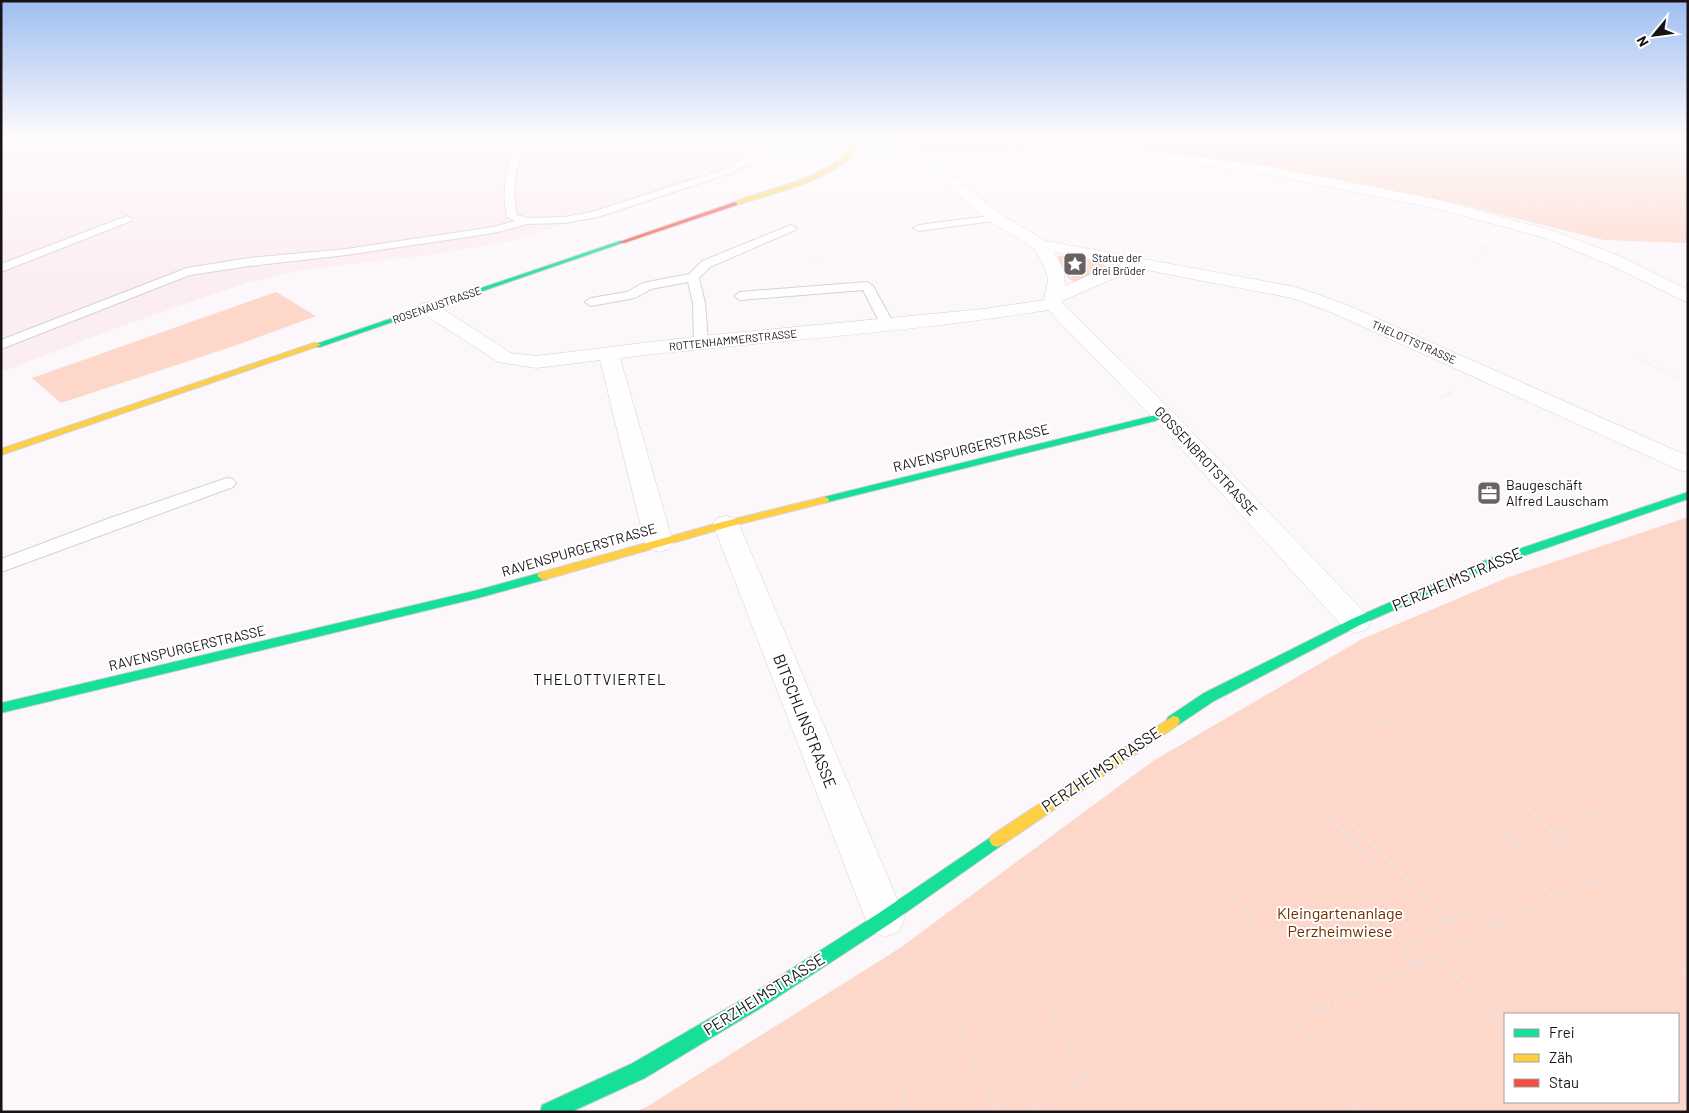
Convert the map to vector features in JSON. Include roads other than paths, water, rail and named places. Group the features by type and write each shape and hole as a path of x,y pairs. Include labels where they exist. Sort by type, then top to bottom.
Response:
{"street":[{"name":"ROSENAUSTRASSE","path":"1,452 778,189"},
{"name":"THELOTTSTRASSE","path":"960,189 1019,235 1041,245 1296,293 1340,308 1686,462"},
{"path":"1360,189 1502,220 1550,235 1616,261 1688,297"},
{"path":"1041,245 1056,270 1057,281 1052,301"},
{"path":"1052,301 1118,270 1126,262"},
{"name":"ROTTENHAMMERSTRASSE","path":"428,308 505,358 536,362 701,342 983,316 1052,301"},
{"name":"GOSSENBROTSTRASSE","path":"1052,301 1164,416 1356,622"},
{"path":"609,354 659,543"},
{"name":"RAVENSPURGERSTRASSE","path":"1,708 478,594 726,524 1164,416"},
{"name":"PERZHEIMSTRASSE","path":"549,1112 638,1071 758,1000 885,918 1209,697 1356,622 1490,563 1688,495"},
{"name":"BITSCHLINSTRASSE","path":"726,524 885,918"}],"lane":[{"path":"509,189 509,203 512,217 527,221"},
{"path":"1,345 187,272 249,262 364,250 494,230 527,221 564,220 594,215 673,189"},
{"path":"919,228 996,218"},
{"path":"1,268 127,219"},
{"path":"591,302 632,295 647,286 692,277 706,264 751,243 791,228"},
{"path":"692,277 699,303 701,342"},
{"path":"740,296 867,286 888,326"},
{"path":"1,566 116,522 227,483"}],"place":[{"name":"Statue der drei Brüder","path":"1075,264"},
{"name":"Baugeschäft Alfred Lauscham","path":"1489,493"}],"district":[{"name":"THELOTTVIERTEL","path":"600,680"}],"park label":[{"name":"Kleingartenanlage Perzheimwiese","path":"1340,922"}]}
